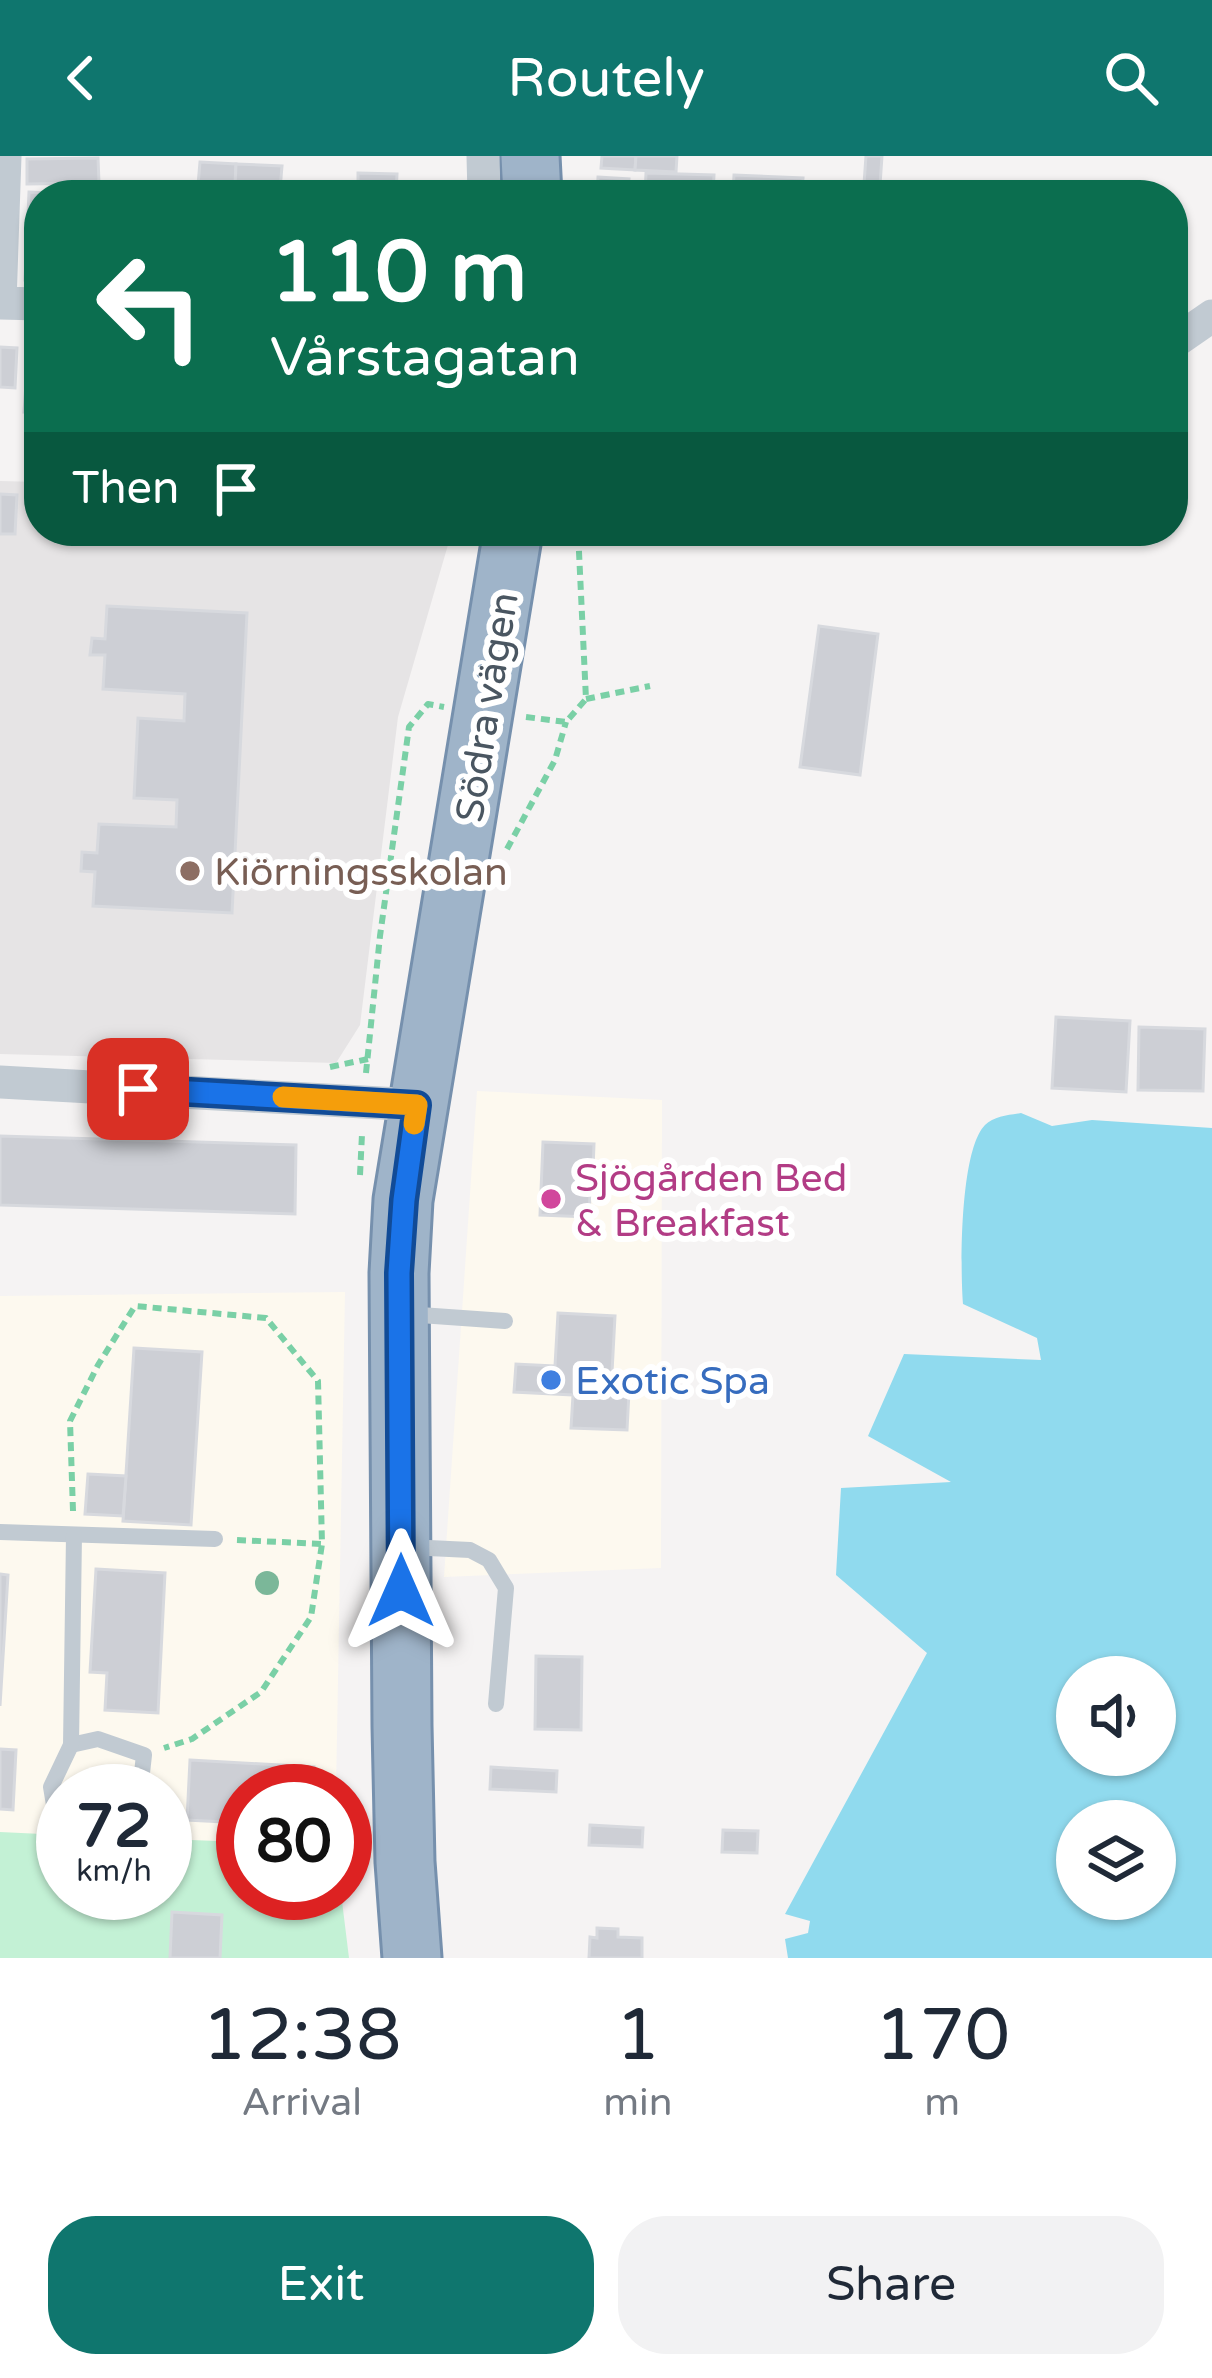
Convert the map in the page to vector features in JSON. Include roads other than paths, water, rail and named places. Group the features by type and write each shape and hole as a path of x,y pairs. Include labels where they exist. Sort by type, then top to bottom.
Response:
{"highway":[{"name":"Södra vägen","path":"412,1958 404,1862 399,1313 404,1200 511,546"}],"street":[{"path":"0,303 5,156"},
{"path":"0,1082 417,1105"}],"lane":[{"path":"399,1313 505,1321"},
{"path":"0,1532 215,1540"},
{"path":"62,1764 71,1745 74,1535"},
{"path":"401,1546 470,1550 489,1560 506,1588 496,1704"},
{"path":"71,1745 98,1739 144,1755 143,1764"}],"water":[{"path":"1021,1113 1052,1126 1092,1120 1212,1128 1212,1958 788,1958 785,1939 808,1933 810,1921 785,1914 927,1653 836,1575 841,1488 951,1482 868,1436 904,1354 1041,1360 1037,1338 963,1304 966,1183 977,1138 997,1118"}],"place":[{"name":"Kiörningsskolan","path":"190,871"},
{"name":"Sjögården Bed & Breakfast","path":"551,1199"},
{"name":"Exotic Spa","path":"551,1380"}]}
